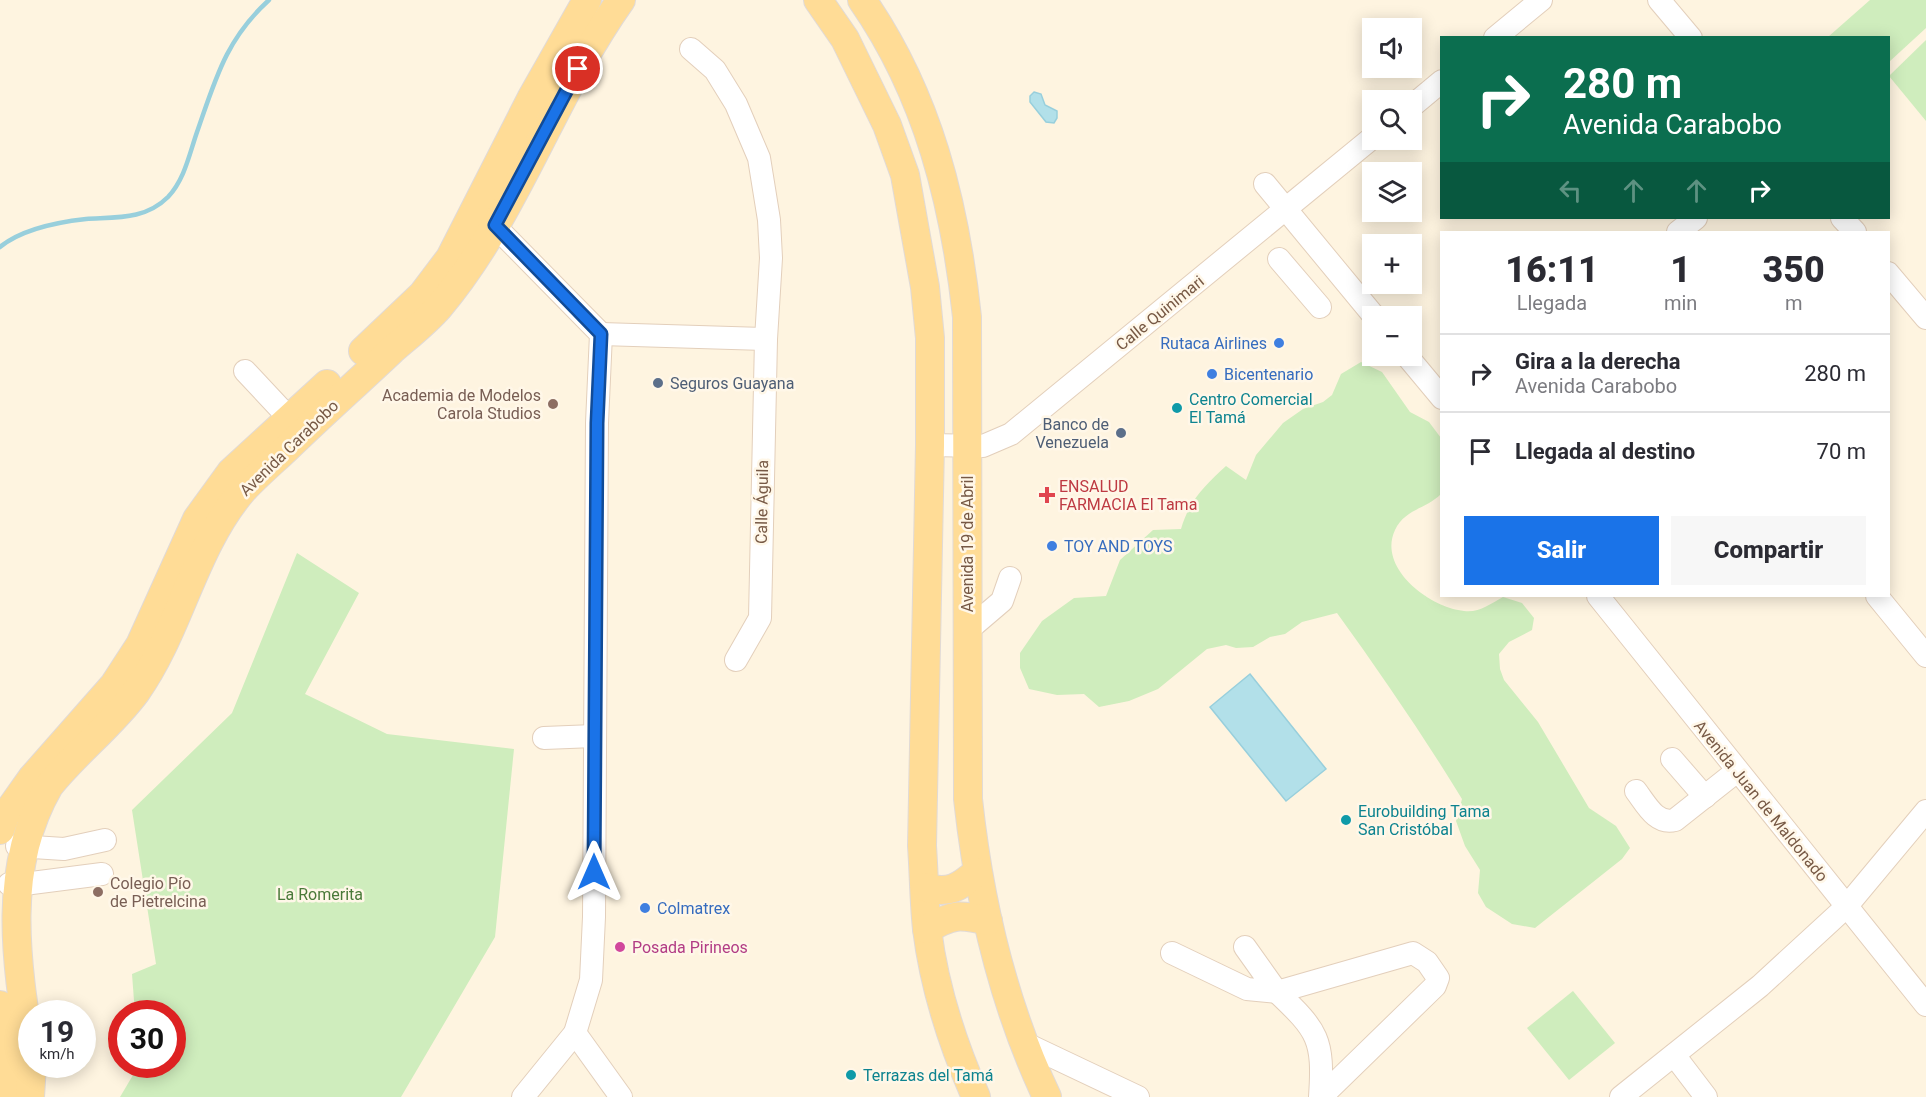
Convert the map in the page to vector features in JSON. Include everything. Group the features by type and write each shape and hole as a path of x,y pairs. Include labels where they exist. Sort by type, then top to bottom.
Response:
{"main road":[{"name":"Avenida Carabobo","path":"9,838 30,814 50,785 140,686 160,653 216,529 243,490 437,309 469,267 531,99 587,0"},
{"name":"Avenida Carabobo","path":"21,1000 8,925 9,838 5,816 32,778 114,685 140,645 197,519 231,472 422,295 450,258 486,217 621,0"},
{"path":"818,0 845,39 887,125 905,175 918,235 930,338 922,846 927,929 952,1035 976,1097"},
{"name":"Avenida 19 de Abril","path":"862,0 887,36 922,109 946,187 961,257 967,317 968,799 977,872 988,921 1022,1042 1047,1097"},
{"path":"925,887 936,891 950,891 977,872"},
{"path":"927,929 950,916 962,915 988,921"},
{"path":"0,1005 7,1047 5,1097"},
{"name":"Avenida Carabobo","path":"30,1097 31,1078"}],"street":[{"path":"1497,36 1541,0"},
{"path":"1659,0 1689,36"},
{"name":"Calle Águila","path":"692,49 715,70 736,104 759,158 771,258 766,339 760,618 736,660"},
{"path":"1422,98 1440,83"},
{"name":"Calle Quinimari","path":"930,446 983,446 1017,430 1362,146"},
{"path":"1265,184 1366,306"},
{"path":"486,217 601,334 766,339"},
{"path":"1679,231 1695,219"},
{"path":"1843,219 1854,231"},
{"path":"1279,260 1320,307"},
{"path":"1890,275 1926,318"},
{"path":"524,1097 575,1033 591,980 597,423 601,334"},
{"path":"1415,366 1440,396"},
{"path":"245,371 289,418"},
{"path":"968,630 1002,601 1010,578"},
{"name":"Avenida Juan de Maldonado","path":"1599,597 1926,1005"},
{"path":"1878,597 1926,657"},
{"path":"543,738 594,736"},
{"path":"1672,759 1705,797"},
{"path":"1636,791 1658,819 1667,822 1675,820 1737,771"},
{"path":"1621,1097 1760,986 1846,907 1926,812"},
{"path":"9,838 64,849 105,840"},
{"path":"9,884 102,874"},
{"path":"1245,947 1277,992 1303,1017 1317,1039 1322,1059 1320,1097"},
{"path":"1172,953 1247,989 1277,992 1413,953 1427,962 1437,978 1435,986 1320,1097"},
{"path":"575,1033 621,1097"},
{"path":"1022,1042 1128,1093"},
{"path":"1674,1056 1706,1097"},
{"path":"1094,1097 1128,1093"}],"green space":[{"path":"1870,0 1926,0 1926,28 1890,61 1890,36 1829,36"},
{"path":"1926,40 1926,121 1890,77"},
{"path":"1361,362 1362,366 1369,366 1382,372 1410,412 1429,422 1440,437 1440,495 1410,513 1399,523 1391,544 1393,558 1400,572 1410,584 1422,594 1451,608 1475,611 1503,597 1522,603 1534,618 1532,630 1509,642 1499,654 1500,669 1504,680 1538,722 1589,808 1616,826 1630,848 1622,859 1535,928 1512,924 1486,907 1478,893 1480,870 1465,846 1456,821 1462,799 1401,705 1337,613 1302,622 1285,634 1270,637 1253,647 1236,648 1226,645 1207,649 1158,689 1129,701 1099,707 1084,694 1057,695 1029,689 1020,668 1020,653 1042,621 1074,598 1106,596 1120,560 1153,530 1181,529 1188,510 1199,494 1226,466 1246,480 1256,455 1283,423 1303,409 1323,402 1332,395 1341,374"},
{"name":"La Romerita","path":"297,553 359,593 305,694 387,734 514,749 495,937 401,1097 120,1097 131,1078 186,1078 186,1000 134,1000 132,974 156,964 132,810 232,713"},
{"path":"1573,991 1615,1043 1569,1080 1527,1028"}],"water":[{"path":"1034,92 1041,94 1045,105 1057,111 1054,123 1046,122 1030,102 1030,96"},
{"path":"1250,674 1326,769 1286,801 1210,707"}],"waterway":[{"path":"0,247 19,235 53,224 140,214 168,197 185,168 223,62 242,30 269,0"}],"place":[{"name":"Rutaca Airlines","path":"1279,343"},
{"name":"Bicentenario","path":"1212,374"},
{"name":"Seguros Guayana","path":"658,383"},
{"name":"Academia de Modelos Carola Studios","path":"553,404"},
{"name":"Centro Comercial El Tamá","path":"1177,408"},
{"name":"Banco de Venezuela","path":"1121,433"},
{"name":"ENSALUD FARMACIA El Tama","path":"1047,495"},
{"name":"TOY AND TOYS","path":"1052,546"},
{"name":"Eurobuilding Tama San Cristóbal","path":"1346,820"},
{"name":"Colegio Pío de Pietrelcina","path":"98,892"},
{"name":"Colmatrex","path":"645,908"},
{"name":"Posada Pirineos","path":"620,947"},
{"name":"Terrazas del Tamá","path":"851,1075"}],"route":[{"path":"578,69 495,225 601,334 597,423 594,872"}]}
